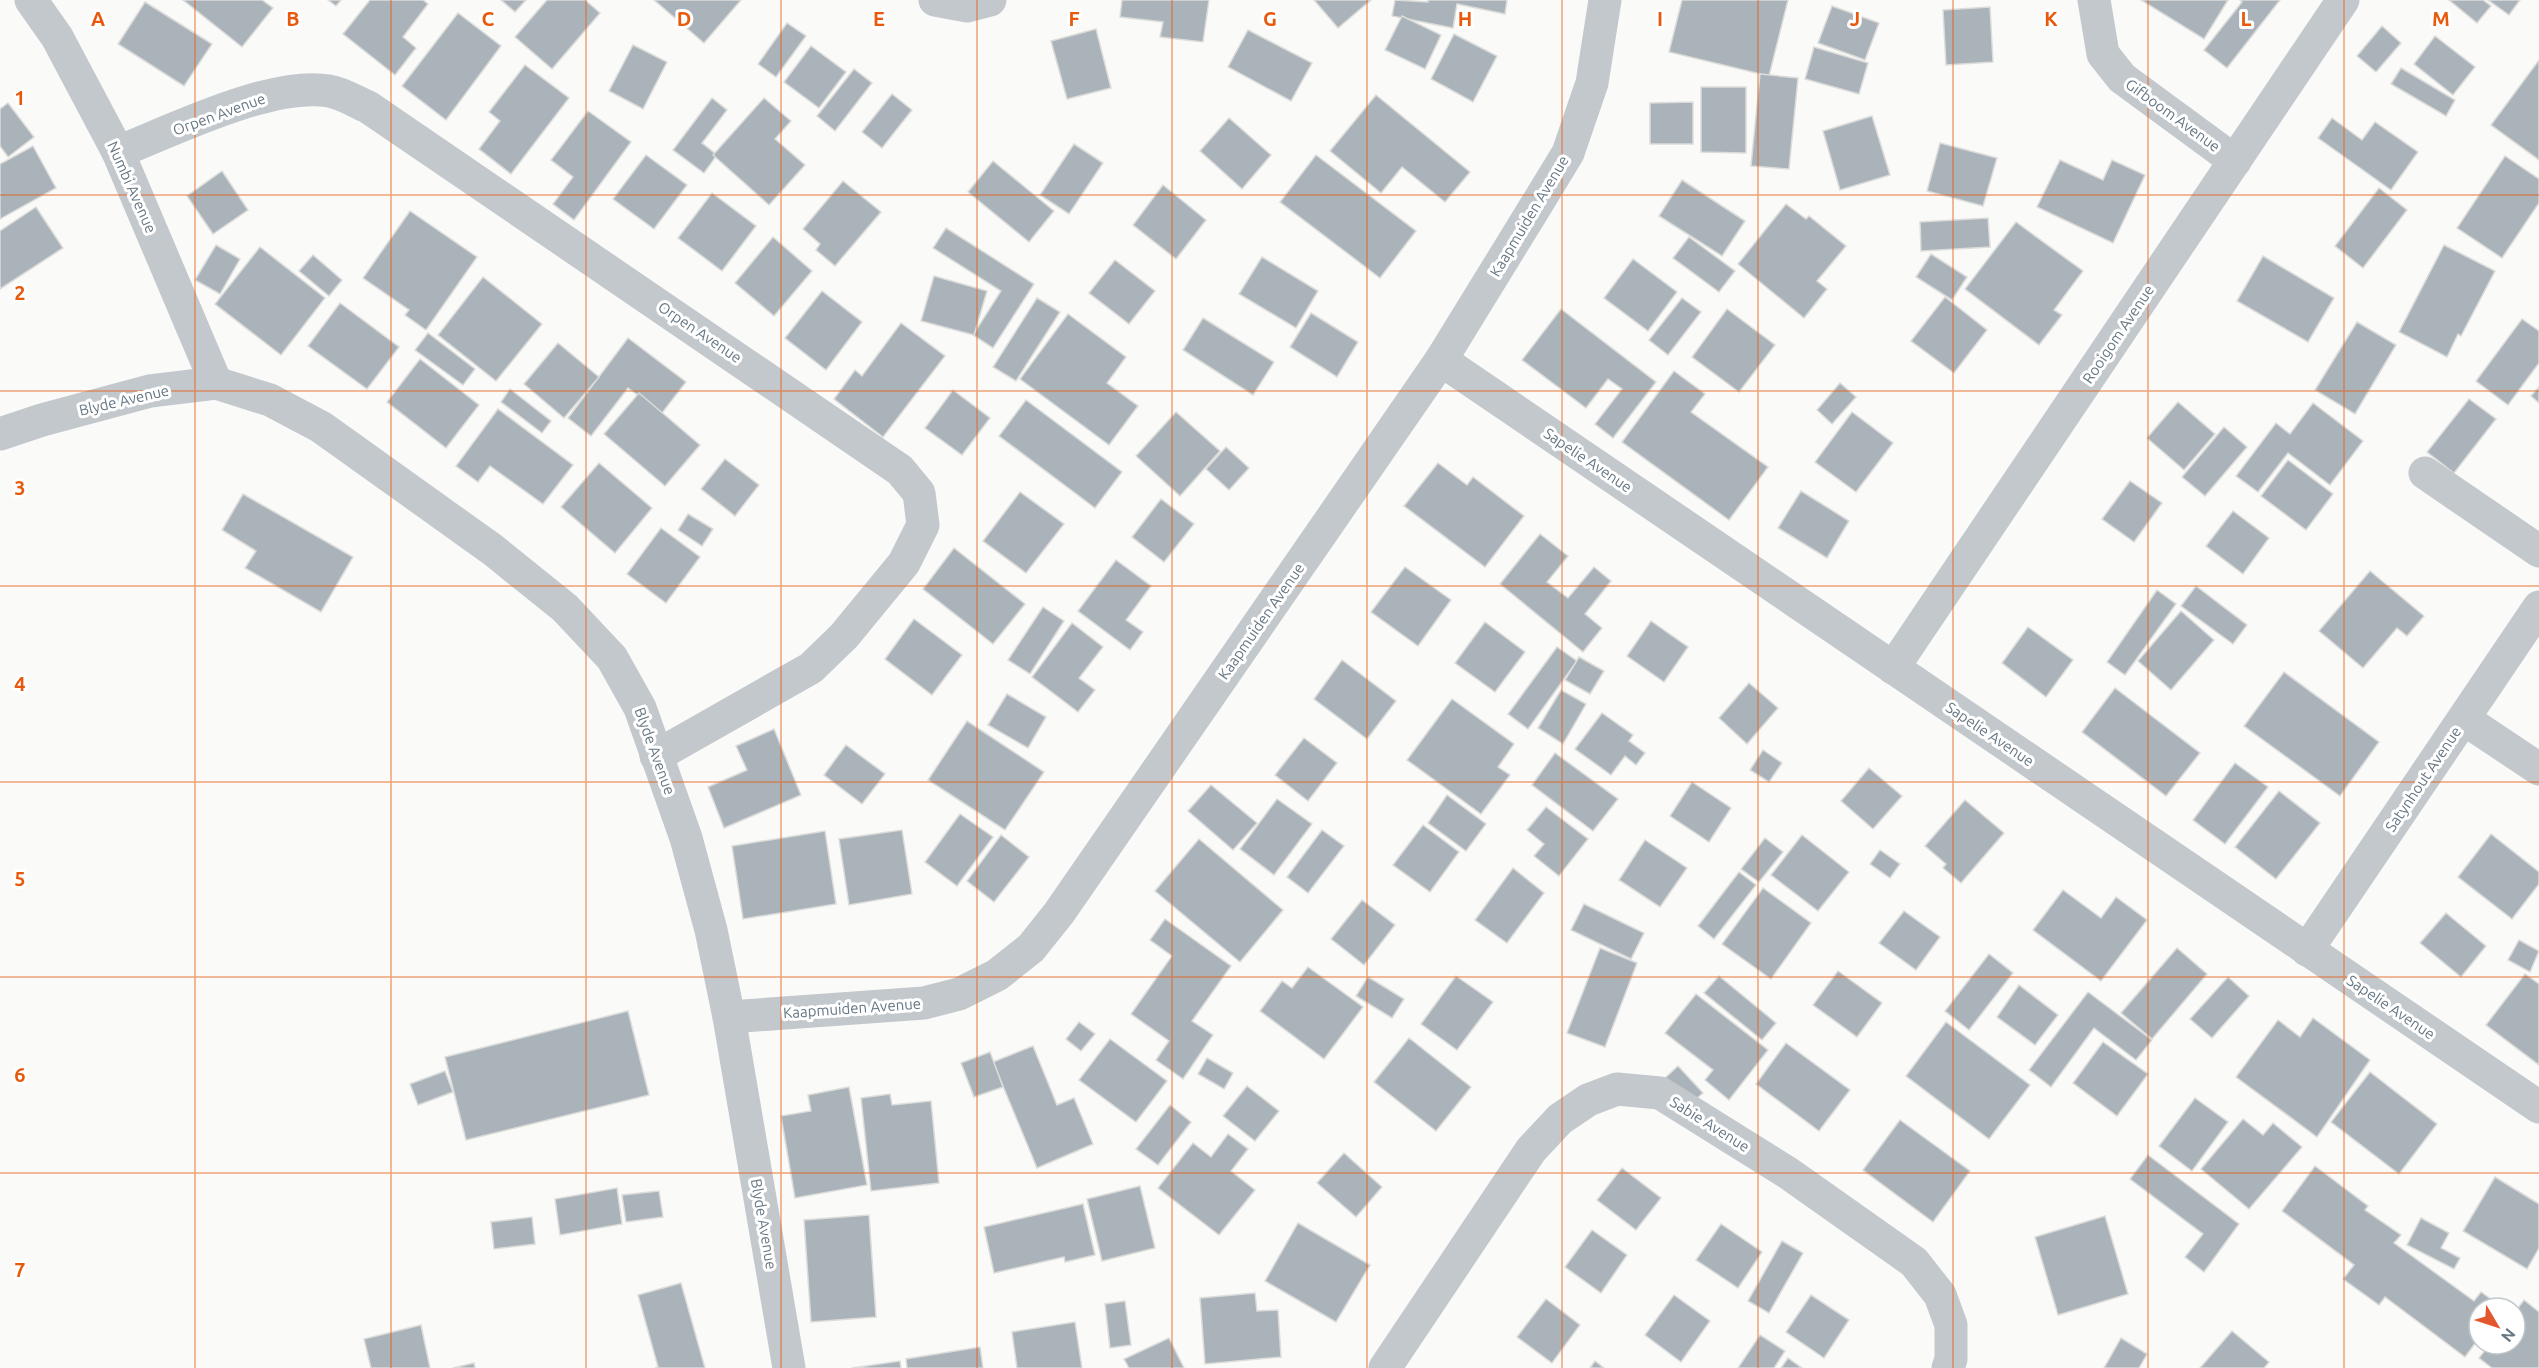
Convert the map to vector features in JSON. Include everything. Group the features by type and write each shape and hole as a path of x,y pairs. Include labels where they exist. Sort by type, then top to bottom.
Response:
{"street":[{"name":"Numbi Avenue","path":"31,0 57,37 118,152 216,383"},
{"path":"935,0 967,6 990,0"},
{"name":"Kaapmuiden Avenue","path":"729,1017 924,1004 959,994 997,975 1031,948 1059,913 1441,360 1568,153 1592,83 1605,0"},
{"name":"Gifboom Avenue","path":"2094,0 2103,54 2122,78 2235,161"},
{"name":"Rooigom Avenue","path":"1893,668 2343,0"},
{"name":"Orpen Avenue","path":"118,152 262,96 298,89 331,91 368,107 900,470 920,493 923,525 904,563 844,636 811,668 657,756"},
{"name":"Sapelie Avenue","path":"1441,360 2539,1107"},
{"name":"Blyde Avenue","path":"0,434 42,420 150,391 216,383 270,400 321,427 493,550 566,608 612,658 640,708 686,838 711,930 729,1017 789,1368"},
{"path":"2425,473 2539,550"},
{"name":"Satynhout Avenue","path":"2307,950 2539,607"},
{"path":"2464,719 2539,769"},
{"name":"Sabie Avenue","path":"1385,1368 1531,1150 1560,1119 1588,1100 1617,1089 1660,1093 1788,1173 1914,1262 1940,1295 1951,1325 1951,1359 1947,1368"}],"building":[{"path":"183,0 262,0 273,8 242,47"},
{"path":"328,0 341,0 336,6"},
{"path":"370,0 423,0 428,4 403,37 416,48 395,75 343,34"},
{"path":"501,0 526,0 515,12"},
{"path":"547,0 585,0 600,13 552,69 515,37"},
{"path":"654,0 741,0 704,43"},
{"path":"1122,0 1209,0 1203,42 1160,37 1163,22 1120,17"},
{"path":"1314,0 1371,0 1338,28"},
{"path":"1395,0 1428,2 1428,0 1507,0 1505,14 1457,4 1453,28 1392,16"},
{"path":"1682,0 1788,0 1769,76 1669,52"},
{"path":"2141,0 2228,0 2204,39"},
{"path":"2240,0 2280,0 2227,68 2204,50 2242,2"},
{"path":"2449,0 2483,0 2491,6 2477,23"},
{"path":"2488,0 2520,0 2509,15"},
{"path":"145,2 212,44 184,86 118,44"},
{"path":"1832,6 1879,23 1865,60 1818,43"},
{"path":"1990,7 1993,62 1946,65 1943,10"},
{"path":"458,13 501,46 446,120 402,86"},
{"path":"1402,16 1441,35 1425,69 1385,50"},
{"path":"787,23 806,36 776,77 758,64"},
{"path":"2382,26 2401,43 2376,72 2357,56"},
{"path":"1096,29 1111,88 1067,99 1051,41"},
{"path":"1248,30 1312,63 1291,101 1228,67"},
{"path":"1454,34 1497,56 1473,102 1431,79"},
{"path":"2435,36 2475,67 2453,95 2414,64"},
{"path":"633,45 667,62 643,109 609,91"},
{"path":"811,46 846,72 819,108 784,82"},
{"path":"1814,47 1868,63 1859,94 1805,79"},
{"path":"2539,60 2539,160 2491,125"},
{"path":"525,65 569,98 511,174 479,149 500,121 489,112"},
{"path":"2401,68 2455,100 2446,116 2391,84"},
{"path":"854,69 872,83 835,131 817,116"},
{"path":"1760,74 1798,78 1789,169 1751,166"},
{"path":"1701,87 1746,87 1746,153 1701,152"},
{"path":"892,94 912,110 882,148 862,132"},
{"path":"1376,95 1470,172 1445,202 1402,167 1381,193 1330,151"},
{"path":"712,98 727,110 702,143 717,155 704,173 673,150"},
{"path":"764,98 791,121 775,139 805,165 769,205 713,155"},
{"path":"1693,102 1693,144 1650,144 1650,103"},
{"path":"8,103 34,137 8,157 0,146 0,109"},
{"path":"588,111 631,142 574,220 553,204 573,177 551,160"},
{"path":"1872,116 1890,175 1840,190 1823,131"},
{"path":"1229,118 1271,155 1242,189 1200,151"},
{"path":"2332,118 2362,140 2375,122 2418,152 2391,190 2318,138"},
{"path":"1940,143 1997,158 1983,206 1927,191"},
{"path":"1074,144 1103,163 1069,214 1040,195"},
{"path":"33,146 56,188 0,219 0,164"},
{"path":"646,155 687,185 654,229 613,199"},
{"path":"1316,155 1416,231 1380,278 1280,202"},
{"path":"2505,156 2539,179 2539,203 2502,258 2457,228"},
{"path":"2060,160 2103,180 2112,160 2145,175 2113,243 2037,207"},
{"path":"993,161 1054,211 1029,242 968,192"},
{"path":"222,171 248,210 213,234 187,196"},
{"path":"1682,180 1745,221 1722,256 1659,216"},
{"path":"843,181 881,212 835,266 816,250 820,244 803,229"},
{"path":"1163,185 1206,220 1176,259 1133,225"},
{"path":"2379,188 2407,210 2363,268 2335,246"},
{"path":"712,193 756,226 722,271 678,238"},
{"path":"1786,204 1806,219 1809,216 1846,246 1817,281 1827,289 1804,318 1738,264"},
{"path":"36,207 63,248 0,289 0,231"},
{"path":"410,211 477,257 426,330 405,315 409,310 363,278"},
{"path":"1988,218 1990,247 1921,251 1920,222"},
{"path":"2016,222 2083,271 2054,310 2062,315 2039,345 1965,289"},
{"path":"946,228 1034,284 993,348 973,335 1001,291 933,248"},
{"path":"773,237 812,271 774,316 735,283"},
{"path":"1689,237 1735,271 1719,292 1673,258"},
{"path":"216,245 240,259 220,294 195,280"},
{"path":"2444,245 2495,271 2461,336 2458,334 2447,357 2399,332"},
{"path":"260,247 325,298 281,355 215,304"},
{"path":"1931,254 1967,277 1952,300 1916,277"},
{"path":"313,255 342,280 329,296 299,271"},
{"path":"2263,256 2334,298 2308,342 2237,301"},
{"path":"1262,257 1318,291 1296,328 1239,294"},
{"path":"1633,259 1677,292 1648,331 1604,298"},
{"path":"1115,260 1155,291 1129,324 1089,293"},
{"path":"934,276 987,291 974,335 921,321"},
{"path":"483,277 542,324 496,381 438,335"},
{"path":"822,291 862,322 826,370 785,338"},
{"path":"1945,297 1987,330 1954,373 1911,341"},
{"path":"1037,298 1060,312 1016,381 993,367"},
{"path":"1682,298 1701,312 1668,355 1649,340"},
{"path":"340,303 399,347 367,389 308,346"},
{"path":"1561,309 1656,382 1613,438 1595,424 1622,389 1608,379 1586,408 1522,360"},
{"path":"1727,309 1775,345 1739,392 1692,357"},
{"path":"1311,313 1358,342 1337,377 1290,347"},
{"path":"1068,314 1126,357 1107,383 1138,406 1109,445 1020,379"},
{"path":"1203,318 1274,362 1253,395 1183,350"},
{"path":"2522,319 2539,331 2539,363 2508,405 2476,381"},
{"path":"2357,322 2396,345 2355,414 2315,390"},
{"path":"901,323 945,356 883,437 834,399 855,370 862,376"},
{"path":"428,333 475,369 463,385 415,350"},
{"path":"628,338 686,382 662,413 628,388 591,436 568,418"},
{"path":"558,343 599,377 564,418 524,384"},
{"path":"420,359 479,405 446,448 387,402"},
{"path":"1674,371 1705,394 1691,412 1768,467 1729,520 1622,442"},
{"path":"1840,383 1856,397 1832,424 1817,410"},
{"path":"2539,387 2539,403 2531,396"},
{"path":"510,389 551,421 542,433 501,402"},
{"path":"953,390 990,418 962,455 925,428"},
{"path":"639,393 700,445 665,486 604,434"},
{"path":"2469,399 2496,419 2454,473 2427,452"},
{"path":"1026,400 1122,472 1095,508 999,436"},
{"path":"2178,402 2215,434 2184,470 2147,438"},
{"path":"2313,403 2363,441 2330,485 2288,453 2258,492 2236,476 2276,423 2290,434"},
{"path":"498,409 573,465 543,504 490,466 478,482 456,466"},
{"path":"1176,412 1220,451 1180,496 1136,456"},
{"path":"1852,412 1893,443 1856,492 1815,462"},
{"path":"2224,427 2247,447 2205,496 2182,477"},
{"path":"1226,447 1249,468 1229,490 1206,469"},
{"path":"725,459 759,485 735,516 701,489"},
{"path":"2288,460 2333,494 2306,530 2261,496"},
{"path":"599,463 652,508 615,553 561,507"},
{"path":"1438,463 1467,485 1473,477 1524,516 1485,567 1404,506"},
{"path":"2130,481 2162,503 2134,542 2102,519"},
{"path":"1801,491 1849,521 1827,558 1778,528"},
{"path":"1020,492 1064,524 1026,573 983,541"},
{"path":"243,494 353,557 321,612 245,568 256,551 222,530"},
{"path":"1161,499 1194,524 1164,562 1132,537"},
{"path":"2233,511 2269,538 2243,574 2206,546"},
{"path":"688,514 713,529 702,546 678,530"},
{"path":"661,528 700,557 666,603 627,574"},
{"path":"1540,534 1568,556 1547,582 1568,598 1594,567 1611,581 1585,614 1602,628 1583,652 1500,584"},
{"path":"954,548 1025,604 993,644 923,589"},
{"path":"1116,560 1151,586 1126,620 1143,632 1130,650 1078,611"},
{"path":"1405,567 1451,600 1418,646 1371,612"},
{"path":"2370,571 2424,616 2407,636 2397,628 2363,668 2319,631"},
{"path":"2196,586 2247,625 2233,644 2181,606"},
{"path":"2157,590 2176,604 2125,675 2107,662"},
{"path":"1043,607 1064,621 1030,674 1008,660"},
{"path":"2181,611 2214,640 2171,690 2138,661"},
{"path":"914,619 962,655 932,695 885,659"},
{"path":"1651,621 1688,647 1664,682 1627,656"},
{"path":"1485,622 1525,652 1495,692 1455,663"},
{"path":"1072,623 1103,647 1079,678 1095,690 1078,712 1032,677"},
{"path":"2028,627 2073,660 2046,697 2002,663"},
{"path":"1557,647 1577,661 1528,729 1508,714"},
{"path":"1579,657 1604,671 1590,694 1565,680"},
{"path":"1342,660 1396,701 1367,739 1314,699"},
{"path":"2284,672 2379,742 2340,796 2244,726"},
{"path":"1749,683 1778,708 1747,744 1719,718"},
{"path":"2115,688 2200,753 2166,796 2082,732"},
{"path":"1561,690 1586,704 1563,744 1538,728"},
{"path":"1007,694 1046,717 1028,748 988,725"},
{"path":"1452,699 1514,744 1498,767 1510,775 1481,814 1407,760"},
{"path":"1602,713 1633,735 1629,741 1645,753 1636,765 1625,756 1611,775 1575,749"},
{"path":"967,721 1044,772 1005,830 928,780"},
{"path":"774,729 801,795 724,828 708,787 747,770 736,746"},
{"path":"1304,738 1337,763 1308,801 1275,775"},
{"path":"846,745 885,774 862,804 824,775"},
{"path":"1763,750 1782,763 1769,782 1750,770"},
{"path":"1555,753 1618,799 1593,831 1532,785"},
{"path":"2235,763 2268,787 2225,844 2193,820"},
{"path":"1869,768 1902,796 1873,829 1841,801"},
{"path":"1692,782 1731,808 1709,842 1670,816"},
{"path":"1211,785 1257,823 1233,850 1188,811"},
{"path":"2279,791 2320,823 2276,879 2235,847"},
{"path":"1447,795 1486,824 1466,851 1428,823"},
{"path":"1277,799 1312,824 1274,875 1240,849"},
{"path":"1965,800 2004,833 1961,883 1943,868 1946,864 1925,846"},
{"path":"1546,807 1588,839 1559,876 1534,856 1544,844 1527,830"},
{"path":"960,814 993,837 957,886 925,862"},
{"path":"1423,825 1459,852 1430,892 1393,865"},
{"path":"902,830 912,894 849,905 839,839"},
{"path":"1322,830 1344,846 1308,893 1287,877"},
{"path":"825,831 836,904 743,919 732,846"},
{"path":"2491,834 2539,872 2539,884 2512,919 2458,877"},
{"path":"1001,835 1029,857 994,902 967,881"},
{"path":"1802,835 1849,872 1818,911 1771,875"},
{"path":"1765,838 1783,852 1759,882 1741,869"},
{"path":"1199,839 1283,910 1240,962 1155,891"},
{"path":"1645,840 1687,868 1660,907 1619,880"},
{"path":"1880,850 1900,864 1890,878 1870,864"},
{"path":"1513,868 1544,893 1507,943 1475,920"},
{"path":"1739,872 1756,885 1714,939 1698,926"},
{"path":"1763,888 1811,923 1771,979 1722,944"},
{"path":"2063,890 2101,918 2116,897 2147,920 2101,981 2033,930"},
{"path":"1362,900 1395,925 1364,965 1331,939"},
{"path":"1584,904 1644,933 1631,959 1571,930"},
{"path":"1904,911 1940,937 1916,970 1879,943"},
{"path":"2446,913 2486,946 2461,977 2420,943"},
{"path":"1165,919 1231,966 1192,1021 1213,1035 1183,1079 1156,1060 1169,1041 1131,1014 1172,956 1150,940"},
{"path":"2519,940 2539,951 2530,972 2508,960"},
{"path":"1600,948 1637,963 1605,1047 1567,1033"},
{"path":"2177,948 2207,974 2152,1039 2121,1013"},
{"path":"1989,954 2013,973 1969,1030 1945,1011"},
{"path":"1308,967 1363,1007 1324,1059 1260,1011 1282,981 1292,988"},
{"path":"1838,971 1882,1003 1857,1037 1813,1005"},
{"path":"2525,974 2539,984 2539,1065 2486,1025"},
{"path":"1456,976 1493,1002 1457,1050 1421,1024"},
{"path":"1719,976 1776,1023 1762,1040 1704,993"},
{"path":"1368,977 1404,999 1392,1018 1356,996"},
{"path":"2228,977 2249,996 2212,1038 2190,1019"},
{"path":"2019,985 2058,1015 2035,1045 1997,1017"},
{"path":"2088,992 2152,1040 2136,1060 2094,1028 2051,1087 2029,1070"},
{"path":"1696,994 1768,1050 1729,1100 1705,1080 1713,1070 1665,1033"},
{"path":"628,1011 649,1095 466,1140 445,1057"},
{"path":"2313,1018 2370,1060 2317,1137 2236,1077 2278,1020 2300,1037"},
{"path":"1079,1022 1095,1034 1081,1051 1066,1039"},
{"path":"1946,1022 2030,1085 1989,1139 1906,1076"},
{"path":"1409,1038 1471,1087 1436,1131 1374,1082"},
{"path":"1110,1039 1167,1081 1136,1122 1079,1080"},
{"path":"2103,1042 2148,1074 2117,1116 2073,1083"},
{"path":"1786,1043 1850,1090 1819,1131 1756,1084"},
{"path":"1033,1046 1057,1105 1074,1098 1093,1144 1037,1168 993,1062"},
{"path":"990,1052 1003,1087 974,1097 961,1063"},
{"path":"1207,1058 1233,1073 1224,1089 1198,1074"},
{"path":"1678,1066 1703,1093 1688,1106 1664,1079"},
{"path":"445,1071 453,1092 418,1105 410,1084"},
{"path":"2370,1072 2437,1124 2399,1174 2331,1122"},
{"path":"1247,1086 1279,1111 1255,1141 1223,1116"},
{"path":"849,1087 867,1185 795,1198 781,1116 811,1111 808,1095"},
{"path":"890,1094 892,1105 931,1101 939,1183 871,1191 861,1098"},
{"path":"2195,1098 2228,1122 2192,1171 2159,1146"},
{"path":"1170,1105 1191,1122 1158,1165 1136,1149"},
{"path":"2243,1119 2263,1135 2273,1123 2302,1147 2249,1209 2201,1169"},
{"path":"1900,1120 1970,1171 1933,1222 1863,1170"},
{"path":"1228,1134 1248,1149 1231,1171 1255,1190 1219,1235 1158,1188 1193,1143 1211,1157"},
{"path":"1344,1153 1382,1187 1356,1217 1317,1183"},
{"path":"2148,1155 2239,1224 2204,1272 2185,1257 2203,1234 2130,1179"},
{"path":"2315,1166 2368,1206 2365,1210 2401,1235 2394,1243 2467,1296 2467,1354 2465,1357 2385,1297 2379,1305 2343,1279 2354,1265 2282,1211"},
{"path":"1622,1168 1661,1198 1636,1230 1597,1200"},
{"path":"2495,1177 2539,1204 2539,1248 2527,1269 2463,1231"},
{"path":"1140,1186 1155,1248 1102,1261 1087,1199"},
{"path":"617,1188 622,1224 560,1235 555,1199"},
{"path":"659,1191 663,1217 626,1222 622,1195"},
{"path":"1083,1204 1095,1255 1065,1262 1064,1257 994,1273 984,1227"},
{"path":"869,1215 876,1317 811,1322 804,1220"},
{"path":"2105,1216 2128,1294 2058,1315 2035,1237"},
{"path":"532,1217 535,1244 494,1249 491,1222"},
{"path":"2421,1218 2449,1233 2441,1248 2460,1258 2454,1269 2407,1245"},
{"path":"1298,1223 1370,1265 1336,1322 1265,1281"},
{"path":"1721,1224 1762,1252 1738,1288 1696,1260"},
{"path":"1592,1230 1627,1255 1601,1293 1565,1267"},
{"path":"1782,1241 1803,1253 1769,1313 1748,1301"},
{"path":"681,1283 705,1368 655,1368 658,1367 638,1295"},
{"path":"1255,1293 1257,1311 1278,1310 1281,1357 1205,1364 1200,1298"},
{"path":"1674,1295 1710,1321 1681,1362 1645,1335"},
{"path":"1811,1295 1849,1320 1824,1358 1786,1332"},
{"path":"1546,1299 1580,1325 1552,1363 1517,1337"},
{"path":"1125,1301 1131,1345 1110,1348 1105,1304"},
{"path":"2527,1302 2539,1312 2539,1368 2492,1368 2479,1358 2481,1356 2527,1356"},
{"path":"1075,1322 1082,1368 1017,1368 1012,1332"},
{"path":"421,1325 430,1368 371,1368 364,1339"},
{"path":"2232,1331 2269,1362 2264,1368 2200,1368"},
{"path":"1760,1335 1785,1351 1774,1368 1738,1368"},
{"path":"1169,1338 1184,1368 1129,1368 1124,1359"},
{"path":"2121,1338 2147,1354 2139,1368 2104,1368"},
{"path":"980,1347 983,1368 907,1368 906,1359"},
{"path":"1788,1358 1802,1368 1781,1368"},
{"path":"900,1361 901,1368 852,1368"},
{"path":"1595,1361 1604,1368 1590,1368"},
{"path":"474,1363 475,1368 453,1368"}]}
